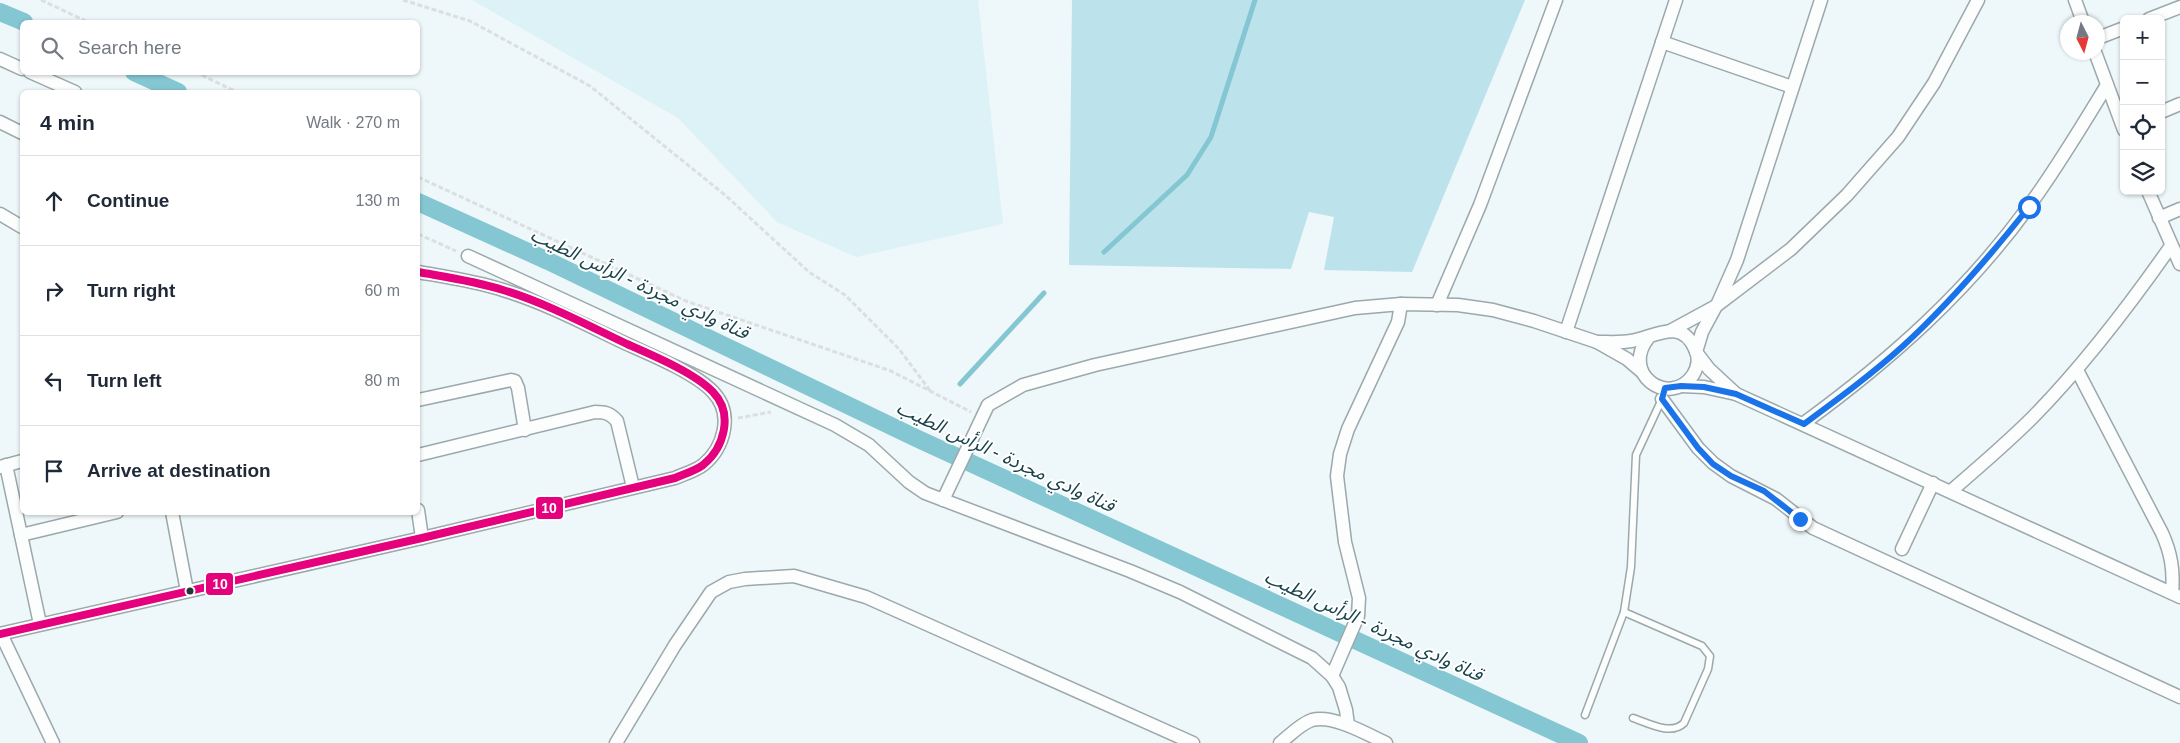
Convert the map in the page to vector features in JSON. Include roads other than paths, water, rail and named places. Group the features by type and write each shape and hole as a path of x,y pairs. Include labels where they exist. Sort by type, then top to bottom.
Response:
{"street":[{"path":"1437,305 1480,205 1556,0"},
{"path":"1566,332 1676,0"},
{"path":"1664,394 1681,386 1695,372 1696,352 1702,332 1737,260 1821,0"},
{"path":"1670,331 1716,306 1791,249 1847,196 1898,137 1934,83 1978,0"},
{"path":"2075,0 2080,15"},
{"path":"2159,15 2180,7"},
{"path":"2105,35 2120,30"},
{"path":"1662,42 1792,87"},
{"path":"0,59 20,68"},
{"path":"2098,60 2120,119"},
{"path":"37,75 70,90"},
{"path":"1804,424 1903,346 1948,303 1990,256 2029,207 2107,85"},
{"path":"2165,110 2180,104"},
{"path":"0,122 20,132"},
{"path":"2150,195 2180,264"},
{"path":"2159,218 2180,209"},
{"path":"0,214 20,223"},
{"path":"1951,491 2033,417 2077,370 2140,291 2171,246"},
{"path":"468,256 852,434 884,458 909,482 925,493 1121,567 1180,592 1312,658 1332,676 1343,698 1348,725"},
{"path":"52,743 1,634 675,478 702,466 715,453 722,441 725,420 719,400 714,392 702,383 654,356 569,316 502,290 420,272"},
{"path":"1332,676 1358,616 1359,598 1345,542 1339,498 1337,476 1340,454 1348,428 1398,322 1401,304"},
{"path":"942,500 988,405 1023,385 1095,365 1356,308 1401,304 1458,305 1493,310 1597,342 1627,359 1664,394 1698,448 1713,464 1731,476 1776,499 1814,528 2180,697"},
{"path":"1597,342 1629,341 1649,337 1657,332 1670,331 1685,335 1710,369 1736,394"},
{"path":"1641,371 1639,353 1649,337"},
{"path":"1681,386 1704,387 1736,394 1934,482 2176,595 2172,558 2162,533 2077,370"},
{"path":"420,400 515,380 526,430"},
{"path":"420,455 595,412 612,415 619,426 633,487"},
{"path":"20,462 3,466 21,535 40,624"},
{"path":"1902,549 1934,482"},
{"path":"21,535 104,515"},
{"path":"173,515 187,591"},
{"path":"419,515 422,538"},
{"path":"616,743 675,645 711,592 729,582 745,579 794,576 866,598 1193,743"},
{"path":"1280,743 1312,720 1324,720 1348,725 1386,743"}],"lane":[{"path":"1585,715 1624,612 1631,567 1636,455 1664,394"},
{"path":"1624,612 1702,646 1710,656 1708,669 1681,727 1671,730 1633,718"}],"waterway":[{"path":"1104,252 1187,175 1211,137 1255,0"},
{"name":"قناة وادي مجردة - الرأس الطيب","path":"0,12 20,20"},
{"name":"قناة وادي مجردة - الرأس الطيب","path":"141,75 174,90"},
{"name":"قناة وادي مجردة - الرأس الطيب","path":"420,203 548,261 916,438 1579,743"},
{"path":"960,384 1044,293"}]}
